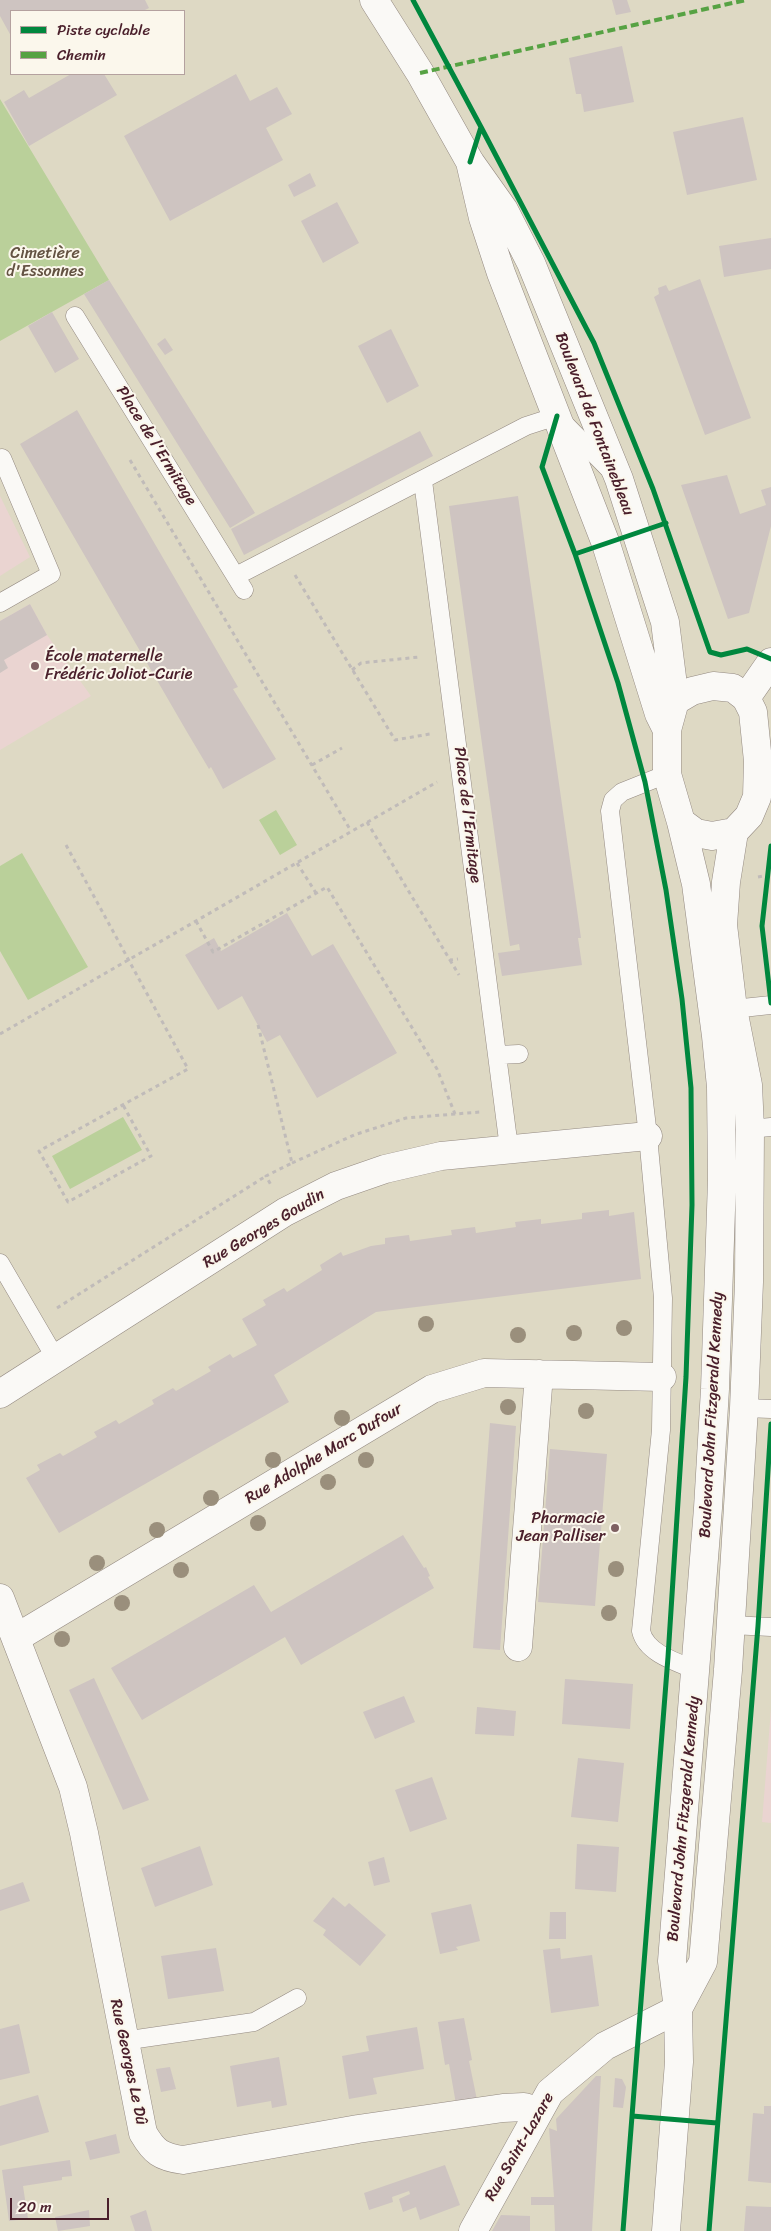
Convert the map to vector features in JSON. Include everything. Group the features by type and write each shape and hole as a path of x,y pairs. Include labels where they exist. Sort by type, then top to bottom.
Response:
{"main road":[{"name":"Boulevard de Fontainebleau","path":"374,0 420,73 470,162 504,210 531,263 619,479 665,622 675,701"},
{"name":"Boulevard de Fontainebleau","path":"470,162 484,218 501,273 606,544 659,714 667,730"},
{"path":"746,698 771,662"},
{"path":"675,701 692,691 713,686 733,688 746,698 753,712 758,762 757,797 749,816 734,832 712,836 696,833 680,822"},
{"name":"Boulevard John Fitzgerald Kennedy","path":"666,2231 679,2062 678,2009 672,1961 696,1670 715,1389 722,1121 716,1036 696,884 667,774 667,730 675,701"},
{"name":"Boulevard John Fitzgerald Kennedy","path":"678,2009 703,1962 731,1625 744,1408 749,1282 761,1128 748,1085 733,1009 723,925 726,882 734,832"},
{"name":"Rue Georges Goudin","path":"0,1394 285,1212 336,1186 386,1169 441,1156 648,1136"},
{"name":"Rue Adolphe Marc Dufour","path":"16,1638 432,1389 484,1373 662,1377"},
{"path":"518,1647 539,1374"},
{"name":"Rue Georges Le Dû","path":"0,1598 72,1787 84,1833 123,2041 143,2133 152,2149 167,2158 183,2160 358,2129 503,2108 524,2107 538,2111"},
{"name":"Rue Saint-Lazare","path":"473,2231 538,2111 555,2088 605,2046 678,2009"}],"lane":[{"name":"Place de l'Ermitage","path":"75,316 240,583 282,553 372,516 423,481 526,426 557,416"},
{"path":"557,416 619,479"},
{"path":"0,603 51,574 2,458"},
{"name":"Place de l'Ermitage","path":"423,481 509,1148"},
{"path":"667,774 622,792 613,800 610,810 648,1136 663,1298 661,1430 641,1631 643,1640 650,1648 696,1670"},
{"path":"733,1009 771,1005"},
{"path":"498,1055 519,1054"},
{"path":"0,1263 56,1360"},
{"path":"744,1408 771,1409"},
{"path":"731,1625 771,1627"},
{"path":"123,2041 254,2022 297,1998"}],"path":[{"path":"128,456 351,832"},
{"path":"282,553 395,740 456,730"},
{"path":"352,670 361,663 446,654"},
{"path":"312,765 342,748"},
{"path":"0,1034 460,768"},
{"path":"367,822 450,960 485,954"},
{"path":"66,845 130,959 188,1069 38,1151 68,1202 151,1156 123,1105"},
{"path":"297,863 316,893"},
{"path":"767,885 770,865"},
{"path":"196,921 213,952 327,887 437,1069 455,1114"},
{"path":"258,1026 292,1163"},
{"path":"34,1322 266,1176 354,1135 406,1118 505,1110"},
{"path":"266,1176 285,1212"}],"shaded area":[{"path":"0,496 30,557 0,576"},
{"name":"École maternelle Frédéric Joliot-Curie","path":"30,604 47,635 91,696 0,750 0,621"},
{"path":"771,1709 771,1823 762,1822"}],"green space":[{"name":"Cimetière d'Essonnes","path":"0,99 109,280 0,341"},
{"path":"276,810 297,845 280,855 259,820"},
{"path":"22,853 88,967 28,1000 0,951 0,866"},
{"path":"123,1117 142,1150 70,1189 52,1156"}],"building":[{"path":"0,0 145,0 149,8 145,10 10,10 10,34 0,16"},
{"path":"612,0 627,0 631,12 616,15"},
{"path":"622,46 634,102 584,112 581,94 576,94 569,58"},
{"path":"236,74 250,101 277,87 292,114 266,128 283,160 170,221 124,136"},
{"path":"69,75 105,75 117,95 29,146 4,102 24,90 29,98"},
{"path":"743,117 757,180 687,195 673,132"},
{"path":"310,173 316,186 294,197 288,185"},
{"path":"337,202 359,243 323,263 301,221"},
{"path":"771,238 771,269 724,277 719,246"},
{"path":"700,279 751,418 705,435 654,297 659,294 658,288 666,285 669,291"},
{"path":"109,280 255,513 230,528 84,294"},
{"path":"52,312 79,359 55,373 28,326"},
{"path":"391,329 419,386 387,403 358,346"},
{"path":"165,338 173,350 165,355 157,344"},
{"path":"77,410 238,687 233,689 276,759 223,789 211,767 209,769 187,732 20,444"},
{"path":"420,431 433,456 244,555 231,529"},
{"path":"727,475 740,514 766,505 761,490 771,487 771,526 749,613 728,619 681,485"},
{"path":"518,496 581,938 578,938 582,965 502,976 498,953 520,950 519,944 510,946 449,506"},
{"path":"30,604 47,635 4,660 8,668 0,673 0,621"},
{"path":"287,913 312,956 333,944 397,1053 317,1098 280,1035 267,1042 242,996 218,1010 185,955 214,938 221,951"},
{"path":"609,1210 609,1216 634,1212 641,1279 376,1312 274,1375 289,1402 59,1533 26,1478 40,1470 37,1465 60,1453 63,1456 97,1437 94,1432 116,1420 119,1424 154,1404 152,1400 173,1388 176,1391 211,1371 208,1367 230,1354 233,1358 257,1345 242,1319 266,1305 263,1300 284,1288 287,1292 322,1270 320,1265 341,1252 343,1256 371,1246 385,1244 385,1238 409,1235 410,1241 452,1235 451,1230 475,1227 476,1233 516,1227 515,1222 541,1219 541,1224 582,1219 582,1213"},
{"path":"490,1423 516,1426 500,1650 473,1648"},
{"path":"550,1449 607,1454 595,1606 538,1602"},
{"path":"403,1535 424,1568 426,1567 430,1576 428,1577 434,1588 301,1665 285,1637 142,1720 111,1668 254,1585 271,1612"},
{"path":"94,1678 149,1800 123,1810 69,1690"},
{"path":"565,1679 633,1684 630,1729 562,1724"},
{"path":"404,1696 415,1722 375,1739 363,1712"},
{"path":"477,1707 516,1711 514,1736 475,1734"},
{"path":"578,1758 624,1763 618,1822 571,1817"},
{"path":"432,1777 447,1819 410,1832 395,1790"},
{"path":"577,1844 619,1847 616,1892 575,1889"},
{"path":"200,1846 213,1885 155,1907 141,1868"},
{"path":"384,1857 390,1882 374,1886 368,1862"},
{"path":"23,1882 30,1901 0,1911 0,1890"},
{"path":"333,1897 345,1907 349,1903 386,1935 360,1966 323,1935 326,1930 313,1921"},
{"path":"471,1904 480,1941 456,1947 458,1950 440,1954 431,1913"},
{"path":"550,1912 566,1912 566,1939 549,1939"},
{"path":"216,1948 224,1991 168,1999 161,1956"},
{"path":"560,1948 561,1959 592,1955 599,2006 551,2013 543,1950"},
{"path":"464,2018 472,2060 469,2061 477,2100 456,2104 449,2064 445,2065 438,2022"},
{"path":"19,2024 30,2073 0,2080 0,2029"},
{"path":"417,2027 424,2069 373,2078 377,2094 349,2099 342,2056 369,2051 366,2036"},
{"path":"279,2057 287,2105 272,2108 271,2101 237,2107 230,2066"},
{"path":"170,2067 176,2089 161,2092 156,2069"},
{"path":"596,2076 601,2076 592,2231 555,2231 554,2205 531,2205 531,2197 554,2197 549,2128 557,2131 556,2119"},
{"path":"615,2078 622,2079 626,2087 623,2108 613,2107"},
{"path":"38,2095 49,2132 0,2146 0,2106"},
{"path":"764,2106 771,2106 771,2183 748,2181 753,2113 764,2114"},
{"path":"116,2134 120,2153 90,2160 85,2142"},
{"path":"70,2160 72,2176 62,2177 62,2180 23,2186 28,2219 9,2221 2,2170"},
{"path":"445,2165 460,2205 420,2220 416,2207 403,2212 399,2199 410,2194 409,2191 392,2197 393,2202 369,2210 364,2193"},
{"path":"746,2206 771,2207 771,2231 744,2231"},
{"path":"89,2210 90,2226 58,2231 55,2217"},
{"path":"146,2210 152,2231 135,2231 130,2216"},
{"path":"501,2215 530,2216 530,2231 492,2231"}],"marked path":[{"path":"420,73 746,0"}],"cycle path":[{"path":"413,0 481,127 470,162"},
{"path":"481,127 594,343 653,489 710,652 721,655 747,649 771,659"},
{"path":"557,416 542,467 575,554 618,683 645,782 666,890 682,999 691,1088 692,1205 686,1377 668,1657 623,2231"},
{"path":"575,554 666,523"},
{"path":"771,846 762,926 771,1003"},
{"path":"709,2231 758,1626 771,1424"},
{"path":"632,2116 717,2123"}],"place":[{"name":"École maternelle Frédéric Joliot-Curie","path":"35,666"},
{"name":"Pharmacie Jean Palliser","path":"615,1528"}]}
